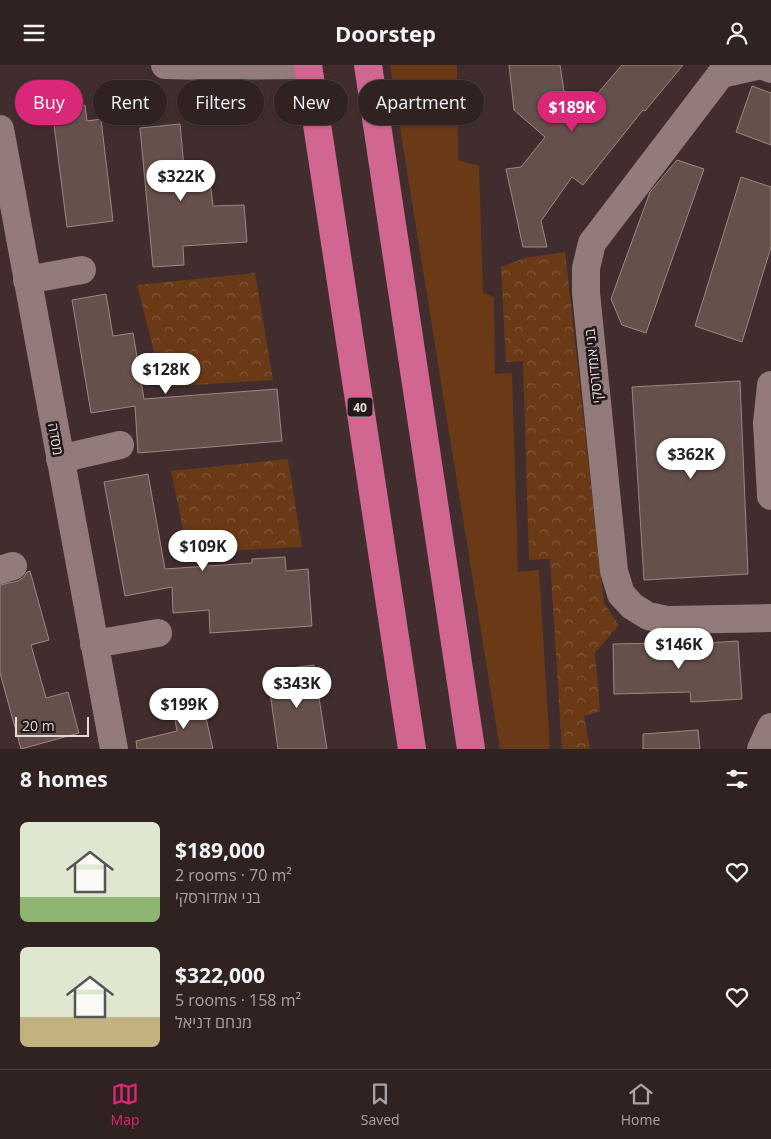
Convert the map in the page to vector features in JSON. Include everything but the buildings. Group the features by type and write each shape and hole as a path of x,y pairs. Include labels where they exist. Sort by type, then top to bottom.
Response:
{"highway":[{"name":"40","path":"308,65 412,749"},
{"path":"368,65 471,749"}],"street":[{"path":"165,65 308,65"},
{"name":"בני אמדורסקי","path":"771,69 761,65 738,67 721,73 592,243 586,268 586,293 614,571 621,593 632,606 648,616 666,620 771,618"},
{"name":"מסדה","path":"0,129 10,239 27,280 114,749"},
{"path":"27,280 82,270"},
{"path":"771,385 767,423 771,497"},
{"path":"60,459 120,445"},
{"path":"94,644 158,633"},
{"path":"761,749 771,727"}],"green space":[{"path":"390,65 457,65 457,80 392,80"},
{"path":"400,125 458,125 458,160 479,166 483,293 494,297 495,374 512,373 518,572 539,570 550,749 500,749"},
{"path":"565,252 604,603 619,625 595,653 600,711 584,716 590,749 562,749 550,559 529,560 523,361 506,362 501,267 525,258"},
{"path":"255,273 273,380 163,387 137,285"},
{"path":"288,459 302,547 188,553 171,471"}]}
